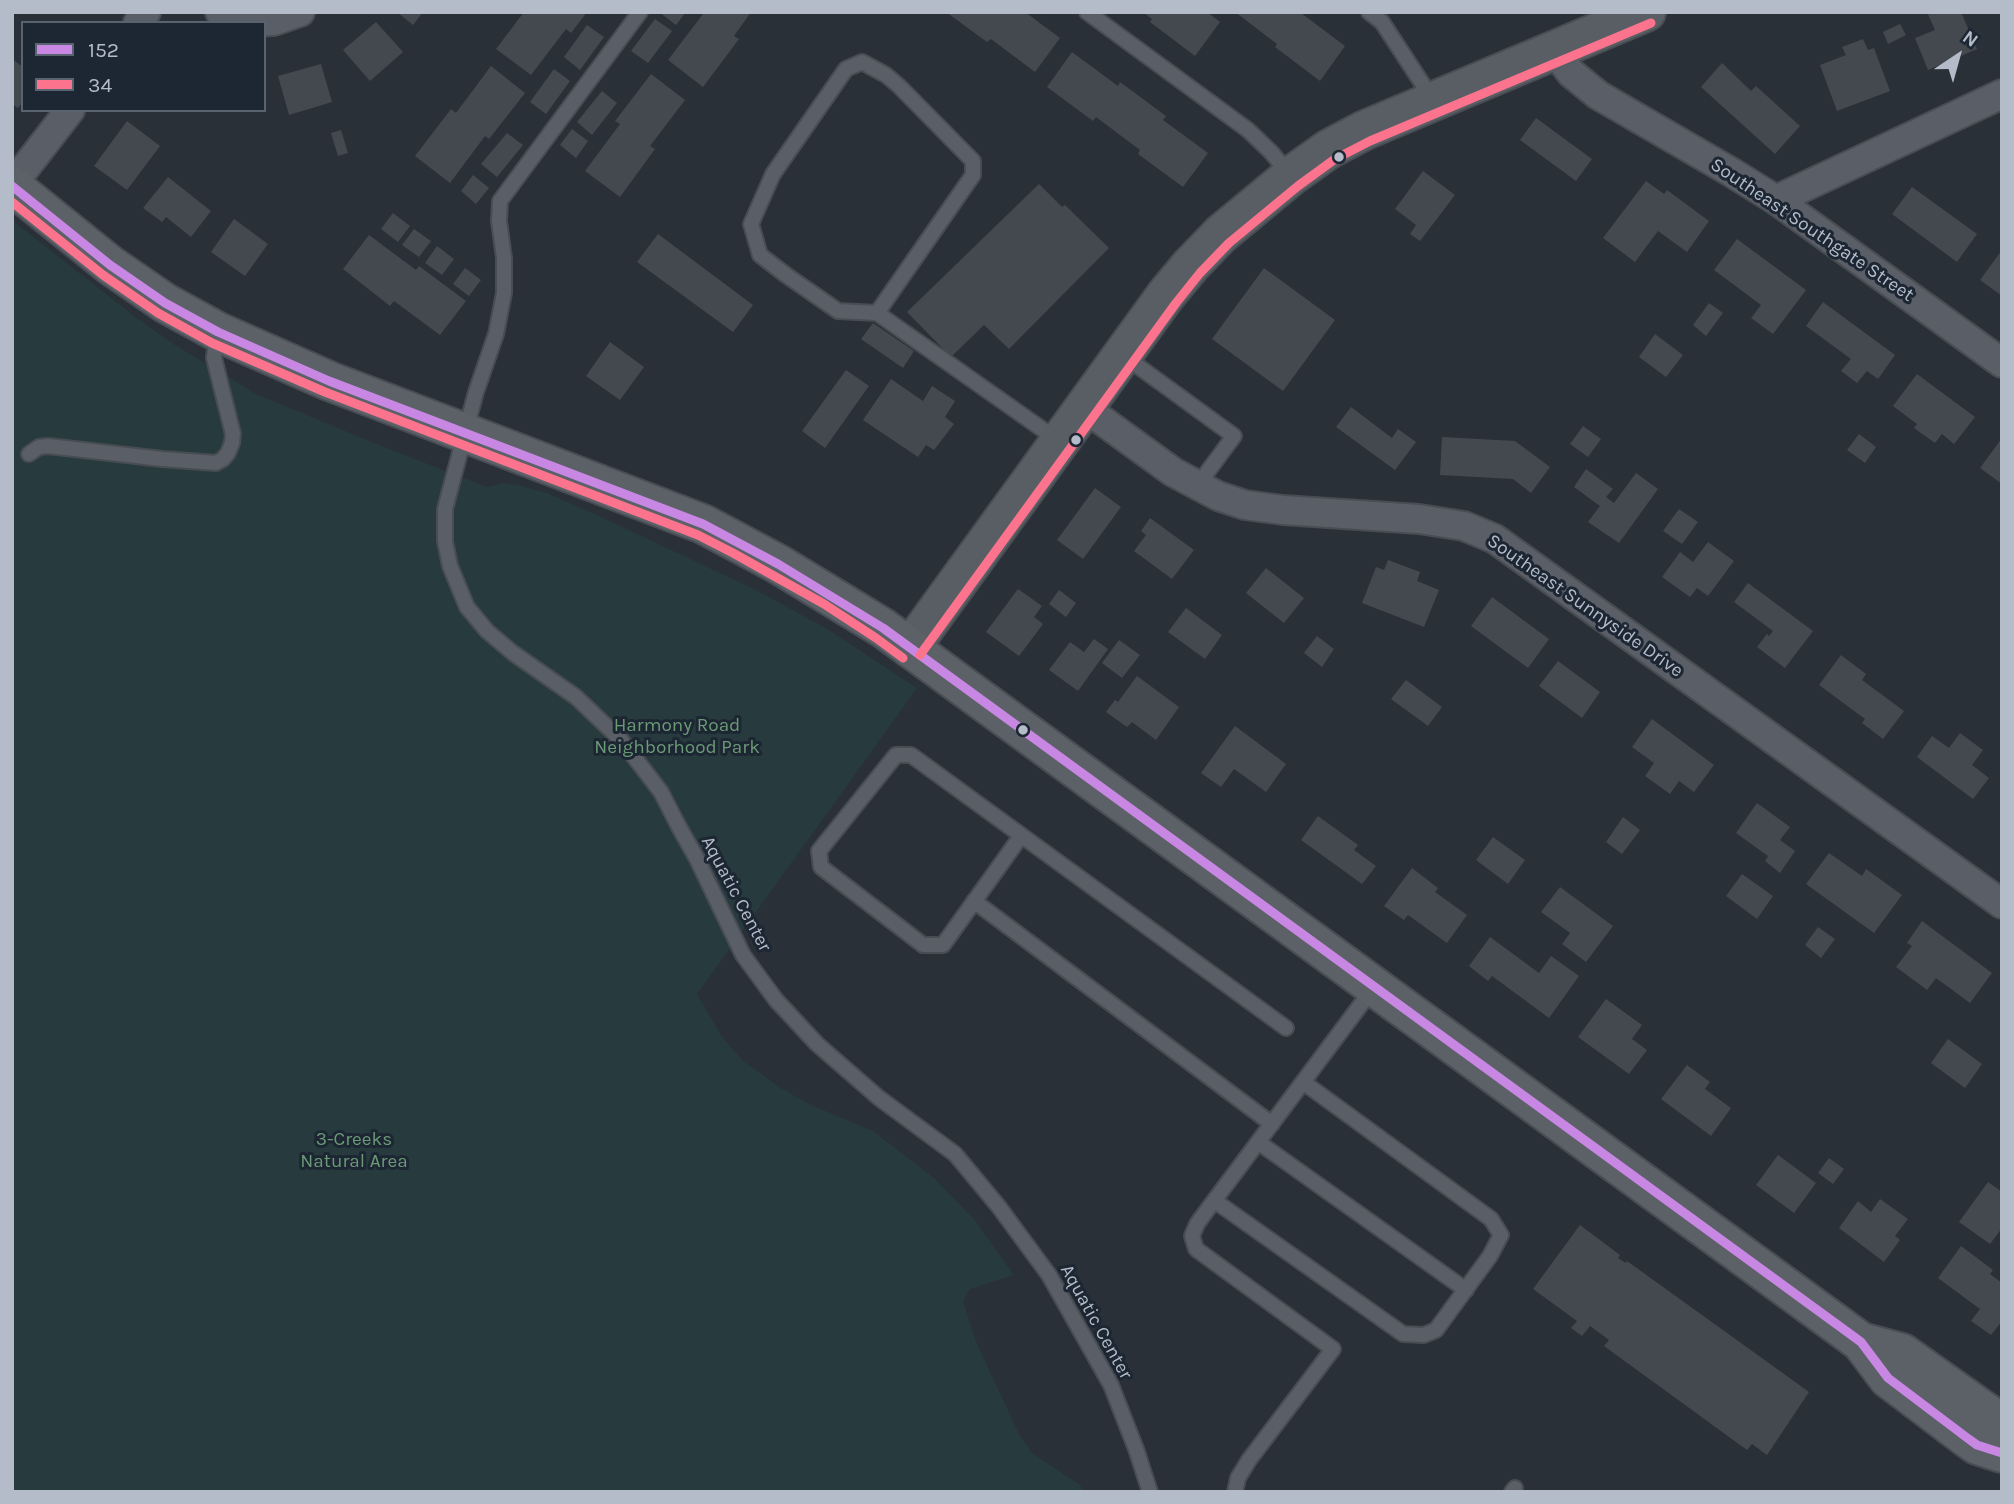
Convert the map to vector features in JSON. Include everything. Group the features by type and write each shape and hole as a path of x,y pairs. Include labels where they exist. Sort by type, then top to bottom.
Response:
{"main road":[{"path":"12,186 119,272 218,332 329,380 703,524 830,594 883,628 1861,1342 1888,1378 1976,1445 2002,1453"},
{"path":"1861,1342 1902,1353 1995,1419 2002,1433"}],"street":[{"path":"220,12 250,21"},
{"path":"266,21 300,12"},
{"path":"910,648 1166,295 1221,234 1291,176 1329,149 1365,130 1646,12"},
{"name":"Southeast Southgate Street","path":"1554,51 1571,73 1598,95 1776,200 2002,363"},
{"path":"1776,200 2002,94"},
{"path":"12,186 68,112"},
{"name":"Southeast Sunnyside Drive","path":"1085,408 1173,472 1197,486 1245,505 1419,519 1464,526 1495,539 2002,904"}],"lane":[{"name":"Aquatic Center","path":"640,12 500,201 504,293 496,334 476,392 445,509 445,541 450,566 467,607 487,631 513,653 576,697 622,741 661,792 743,955 776,1000 817,1044 879,1098 955,1154 999,1207 1049,1275 1111,1385 1150,1492"},
{"path":"1087,12 1248,130 1291,176"},
{"path":"1369,12 1382,22 1434,101"},
{"path":"877,313 973,175 973,161 899,86 886,75 862,62 846,69 773,174 751,224 760,255 838,311 877,313 1060,442"},
{"path":"29,454 39,446 48,446 202,462 216,463 223,459 232,443 233,434 214,358 218,332"},
{"path":"1122,355 1234,436 1197,486"},
{"path":"1021,836 943,945 923,946 821,867 819,851 896,755 911,755 1286,1028"},
{"path":"975,901 1272,1124"},
{"path":"1235,1492 1238,1478 1249,1460 1333,1349 1196,1249 1192,1236 1214,1200 1375,986"},
{"path":"1214,1200 1403,1334 1424,1335 1436,1330 1490,1255 1501,1235 1491,1219 1303,1082"},
{"path":"1258,1142 1466,1290"}],"green space":[{"name":"3-Creeks Natural Area","path":"12,220 134,316 175,345 256,394 487,487 503,483 522,486 547,493 597,515 758,591 827,629 917,688 697,994 722,1037 743,1061 779,1087 811,1105 873,1131 934,1178 973,1218 1014,1275 970,1289 963,1301 976,1342 1020,1436 1033,1454 1079,1484 1085,1492 12,1492"}],"building":[{"path":"397,12 423,12 413,25"},
{"path":"524,12 587,12 571,33 566,29 531,75 496,49"},
{"path":"659,12 686,12 676,25"},
{"path":"701,12 751,12 734,36 739,39 703,87 668,60 703,14"},
{"path":"946,12 1025,12 1060,38 1035,72 991,39 987,42"},
{"path":"1143,12 1207,12 1220,22 1195,56 1150,22 1152,19"},
{"path":"1235,12 1301,12 1345,46 1320,81"},
{"path":"1927,12 1961,12 1977,49 1928,70 1915,38 1935,30"},
{"path":"655,19 672,31 648,63 631,51"},
{"path":"376,22 403,52 370,81 343,50"},
{"path":"1900,24 1906,35 1888,44 1883,32"},
{"path":"587,25 604,37 580,70 564,57"},
{"path":"1863,39 1868,50 1874,48 1890,91 1837,111 1820,65 1846,55 1842,47"},
{"path":"1072,52 1118,86 1120,82 1166,116 1163,120 1208,153 1183,187 1138,154 1140,150 1096,117 1093,121 1047,87"},
{"path":"12,59 21,66 21,104 18,108 12,104"},
{"path":"1722,63 1751,91 1756,86 1800,126 1775,154 1701,87"},
{"path":"321,64 332,102 289,115 278,76"},
{"path":"491,66 525,93 489,139 485,136 450,183 415,156 451,109 456,113"},
{"path":"554,69 570,81 546,114 530,102"},
{"path":"651,74 685,100 650,146 655,149 620,197 585,171 620,124 615,121"},
{"path":"602,91 617,103 592,135 577,122"},
{"path":"1536,118 1592,159 1576,181 1520,140"},
{"path":"127,121 160,146 127,190 94,166"},
{"path":"572,129 588,141 576,158 560,145"},
{"path":"341,130 348,153 338,156 331,133"},
{"path":"507,133 523,145 497,177 481,164"},
{"path":"1423,171 1455,195 1420,241 1410,234 1416,225 1395,209"},
{"path":"473,175 489,188 476,204 461,191"},
{"path":"168,177 211,211 191,237 166,217 162,222 143,208"},
{"path":"1646,181 1664,194 1667,190 1709,221 1687,252 1658,231 1635,262 1603,238"},
{"path":"1039,184 1109,248 1009,349 984,325 951,357 907,312"},
{"path":"1912,187 1977,234 1957,262 1892,214"},
{"path":"393,213 410,226 398,242 381,229"},
{"path":"234,219 268,244 245,276 211,252"},
{"path":"414,229 431,241 419,257 402,245"},
{"path":"658,234 753,305 733,332 637,262"},
{"path":"369,235 416,270 419,266 466,301 440,335 394,301 390,306 343,269"},
{"path":"1737,239 1806,290 1773,334 1751,318 1761,305 1714,270"},
{"path":"437,246 454,259 442,275 425,263"},
{"path":"2002,250 2002,296 1980,280"},
{"path":"465,268 481,280 469,296 453,284"},
{"path":"1264,268 1335,320 1283,391 1212,339"},
{"path":"1823,302 1895,355 1878,379 1867,371 1857,383 1841,371 1851,359 1806,326"},
{"path":"1709,303 1723,313 1706,336 1693,325"},
{"path":"873,323 914,351 903,368 861,339"},
{"path":"1655,334 1683,355 1666,377 1639,357"},
{"path":"610,342 644,367 620,400 586,376"},
{"path":"846,370 869,386 825,448 802,431"},
{"path":"1917,374 1975,417 1954,444 1942,434 1935,443 1914,428 1917,424 1893,406"},
{"path":"891,379 923,401 932,386 955,401 945,417 954,424 934,450 926,445 918,457 863,420"},
{"path":"1351,407 1392,438 1398,429 1416,442 1395,470 1336,427"},
{"path":"1583,426 1601,439 1588,457 1570,444"},
{"path":"1859,434 1876,447 1865,463 1847,450"},
{"path":"1442,437 1515,441 1550,467 1531,493 1513,479 1440,475"},
{"path":"2002,438 2002,484 1980,468"},
{"path":"1586,469 1613,489 1606,497 1614,503 1636,473 1658,489 1619,543 1588,522 1600,506 1574,487"},
{"path":"1095,488 1121,507 1083,559 1057,540"},
{"path":"1679,509 1698,522 1682,544 1663,531"},
{"path":"1150,518 1194,550 1172,579 1134,551 1146,535 1141,531"},
{"path":"1708,542 1734,561 1708,596 1697,588 1690,597 1662,577 1680,552 1693,562"},
{"path":"1388,560 1420,572 1417,581 1439,590 1424,627 1362,603 1376,567 1384,570"},
{"path":"1266,568 1304,598 1284,623 1246,593"},
{"path":"1748,583 1813,631 1785,668 1757,647 1767,634 1769,636 1773,631 1734,602"},
{"path":"1018,589 1042,606 1034,617 1043,624 1019,656 986,632"},
{"path":"1059,590 1076,603 1066,617 1049,604"},
{"path":"1492,597 1549,639 1528,668 1471,626"},
{"path":"1186,608 1222,635 1205,659 1168,632"},
{"path":"1317,636 1334,649 1322,667 1304,653"},
{"path":"1094,639 1108,649 1078,691 1049,670 1070,642 1084,652"},
{"path":"1119,640 1140,655 1122,678 1102,663"},
{"path":"1841,655 1866,674 1862,680 1904,711 1883,739 1862,723 1865,719 1819,685"},
{"path":"1558,661 1600,692 1582,718 1539,686"},
{"path":"1137,676 1179,707 1156,740 1132,722 1127,727 1106,712 1115,700 1118,702"},
{"path":"1406,680 1442,707 1428,726 1391,699"},
{"path":"1652,719 1714,765 1694,792 1679,781 1670,794 1645,776 1654,763 1632,747"},
{"path":"1235,726 1286,764 1266,792 1234,769 1221,787 1201,773"},
{"path":"1960,733 1983,750 1972,765 1989,778 1973,799 1917,757 1932,736 1949,748"},
{"path":"1757,803 1790,827 1780,840 1795,851 1780,873 1765,861 1768,856 1736,833"},
{"path":"1318,816 1358,845 1354,850 1376,866 1362,884 1301,840"},
{"path":"1623,817 1640,830 1622,854 1606,842"},
{"path":"1493,837 1525,860 1508,884 1476,860"},
{"path":"1829,853 1862,876 1866,869 1902,895 1874,933 1806,884"},
{"path":"1412,868 1438,888 1435,892 1467,915 1447,943 1408,915 1404,920 1384,906"},
{"path":"1742,874 1773,896 1757,919 1726,896"},
{"path":"1560,887 1613,926 1586,962 1562,944 1570,933 1541,912"},
{"path":"1922,921 1992,973 1970,1003 1936,978 1927,990 1896,967 1912,946 1907,943"},
{"path":"1818,927 1835,939 1821,958 1805,945"},
{"path":"1490,937 1539,973 1551,956 1579,976 1549,1018 1492,976 1488,981 1469,966"},
{"path":"1606,999 1642,1025 1632,1039 1647,1050 1629,1074 1578,1037"},
{"path":"1948,1039 1982,1064 1965,1088 1931,1063"},
{"path":"1687,1065 1710,1082 1705,1089 1731,1108 1711,1136 1661,1099"},
{"path":"1778,1155 1816,1183 1794,1213 1756,1185"},
{"path":"1829,1158 1844,1169 1833,1184 1818,1173"},
{"path":"1988,1182 2002,1192 2002,1228 1990,1244 1959,1222"},
{"path":"1880,1199 1908,1219 1895,1236 1900,1240 1884,1262 1839,1228 1858,1201 1871,1212"},
{"path":"1580,1225 1620,1255 1618,1258 1626,1263 1627,1261 1809,1392 1767,1455 1752,1444 1747,1450 1604,1346 1609,1340 1590,1326 1582,1336 1571,1328 1577,1321 1533,1289"},
{"path":"1961,1246 1993,1270 1990,1274 2002,1283 2002,1321 1991,1335 1971,1321 1980,1309 1938,1278"}],"transit line":[{"name":"34","path":"920,655 1176,303 1229,243 1335,159 1370,141 1651,23"},
{"name":"152","path":"12,186 110,265 165,303 218,332 329,381 703,524 778,564 883,628 1861,1342 1888,1378 1966,1437 1977,1445 2002,1453"},
{"name":"34","path":"12,202 103,275 158,313 212,343 325,392 698,535 824,604 903,658"}],"park label":[{"name":"Harmony Road Neighborhood Park","path":"677,737"}]}
